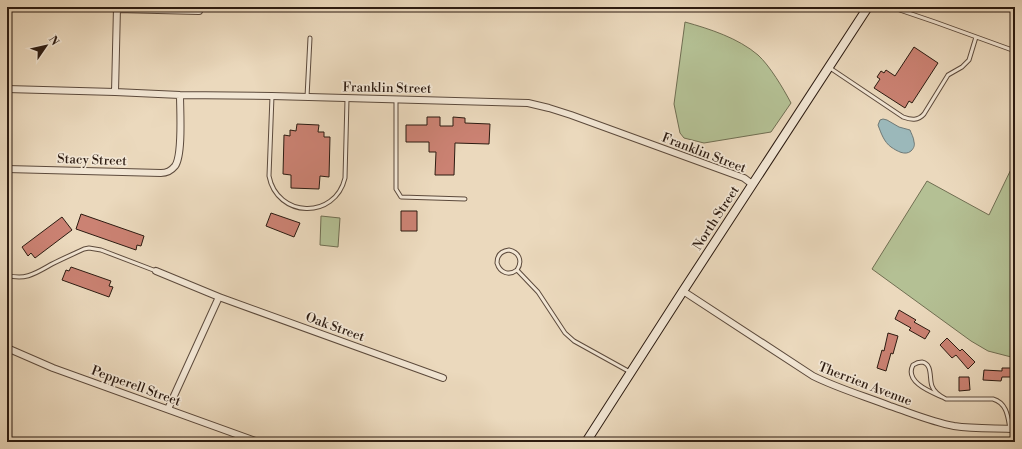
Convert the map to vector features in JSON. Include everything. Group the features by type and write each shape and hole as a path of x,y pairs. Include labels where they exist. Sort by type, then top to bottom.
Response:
{"main road":[{"name":"North Street","path":"586,442 682,291 868,7"}],"street":[{"path":"115,92 117,8 199,11"},
{"name":"Franklin Street","path":"7,89 514,102 537,104 586,120 744,178 752,184"},
{"name":"Stacy Street","path":"7,169 161,173 169,171 175,166 180,150 180,94"},
{"name":"Oak Street","path":"156,271 220,297 443,378"},
{"name":"Therrien Avenue","path":"682,291 813,376 829,383 936,422 955,426 1013,429"},
{"path":"168,409 220,297"},
{"name":"Pepperell Street","path":"7,348 53,368 258,442"}],"lane":[{"path":"891,7 1015,52"},
{"path":"828,67 900,115 910,119 917,119 924,114 948,75 962,67 969,60 976,37"},
{"path":"307,97 310,38"},
{"path":"272,96 270,182 275,192 284,201 295,207 308,209 326,204 336,197 344,185 348,98"},
{"path":"396,99 396,188 401,197 465,199"},
{"path":"7,275 16,277 30,276 89,248 101,250 156,271"},
{"path":"509,250 516,253 520,260 517,270 511,274 507,274 501,270 497,263 501,252 509,250"},
{"path":"517,270 538,292 565,333 574,341 630,372"},
{"path":"942,397 933,388 930,381 930,370 928,365 920,362 913,365 912,374 916,382 922,387 942,397 996,400 1000,402 1006,410 1013,429"}],"green space":[{"path":"685,22 714,31 742,44 758,55 772,71 791,103 771,132 704,143 684,138 680,133 674,104"},
{"path":"1015,161 1015,358 988,351 971,341 872,269 927,181 989,215"},
{"path":"321,216 340,218 338,247 320,245"}],"water":[{"path":"883,119 899,127 910,130 914,139 914,148 911,151 906,153 901,152 886,143 878,125 880,120"}],"building":[{"path":"914,47 938,63 912,103 909,101 905,108 874,88 880,79 877,77 881,71 884,73 886,70 895,76"},
{"path":"427,117 440,117 440,126 453,126 453,117 465,118 465,123 490,124 489,144 455,143 454,175 435,175 436,152 429,152 429,142 406,142 406,125 427,125"},
{"path":"297,124 319,125 318,132 324,132 324,137 330,137 329,177 320,176 319,189 291,188 291,175 283,174 284,135 290,136 290,130 296,131"},
{"path":"401,211 417,211 417,231 401,231"},
{"path":"271,213 300,223 294,237 266,226"},
{"path":"81,214 144,236 141,246 137,245 136,250 76,229"},
{"path":"62,217 72,230 35,258 31,253 28,256 22,247"},
{"path":"71,267 111,281 109,286 113,287 109,297 62,280 66,270 69,271"},
{"path":"899,310 916,320 914,322 930,331 925,339 909,330 911,328 895,319"},
{"path":"888,333 898,336 886,371 877,368 882,350 884,351"},
{"path":"947,338 960,351 962,349 975,362 968,369 956,355 952,358 940,345"},
{"path":"1002,368 1015,368 1015,377 1002,377 1001,381 983,380 984,370 1002,371"},
{"path":"959,377 969,377 970,390 959,391"}]}
